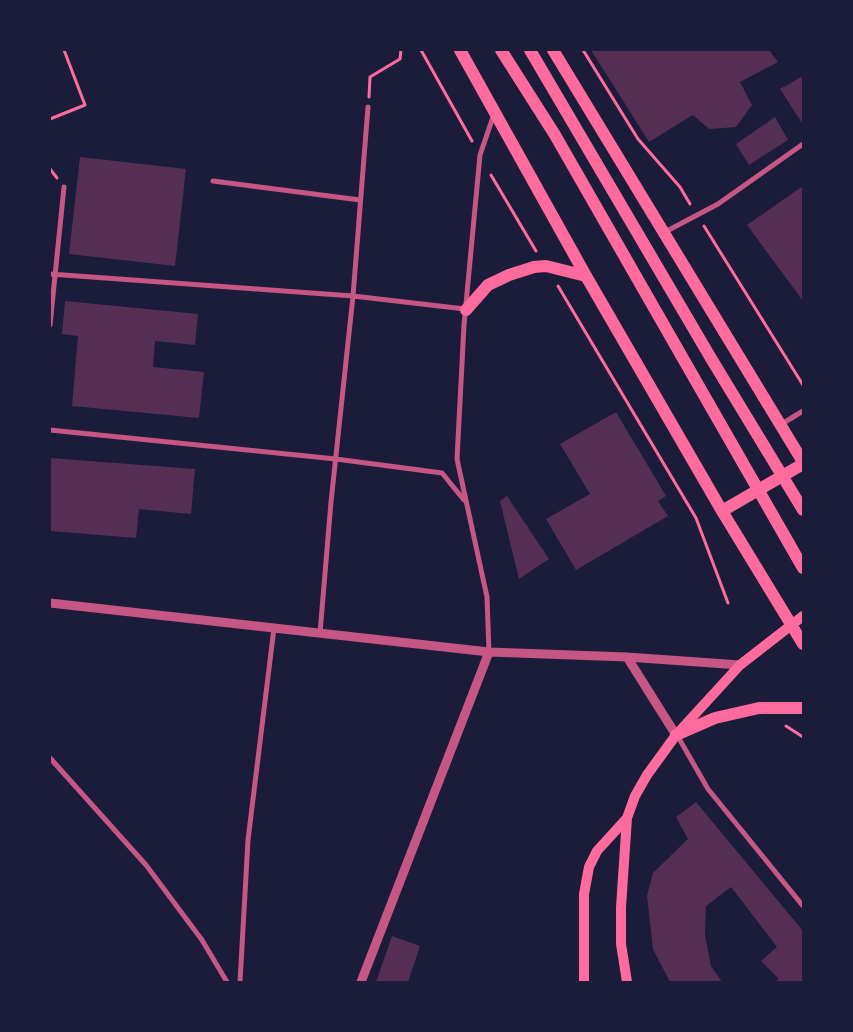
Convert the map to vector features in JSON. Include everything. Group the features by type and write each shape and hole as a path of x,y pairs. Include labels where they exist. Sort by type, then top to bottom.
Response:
{"main road":[{"path":"460,50 586,276 722,512 803,644"},
{"path":"501,50 555,135 803,568"},
{"path":"530,50 712,360 803,510"},
{"path":"553,50 803,463 722,512"},
{"path":"466,310 488,285 509,275 534,267 546,266 586,276"},
{"path":"627,982 621,944 620,907 627,818 635,796 647,775 676,735 740,665 803,616"},
{"path":"676,735 715,718 759,708 803,708"},
{"path":"584,982 584,894 589,867 597,851 627,818"}],"street":[{"path":"320,633 353,296 368,107"},
{"path":"361,982 489,652 487,596 457,459 466,310 480,155 494,111"},
{"path":"663,233 718,204 803,144"},
{"path":"213,181 360,200"},
{"path":"50,326 53,274 64,187"},
{"path":"53,274 353,296 466,310"},
{"path":"779,425 803,411"},
{"path":"50,430 336,459 442,473 465,501"},
{"path":"50,603 489,652 628,657 740,665"},
{"path":"240,982 248,840 274,628"},
{"path":"628,657 708,789 803,906"},
{"path":"50,758 146,865 202,940 227,982"}],"path":[{"path":"50,119 85,106 64,50"},
{"path":"368,107 370,77 400,59 401,50"},
{"path":"421,50 480,155 696,518 728,603"},
{"path":"786,726 803,738"}],"building":[{"path":"591,50 769,50 778,62 740,82 752,105 736,127 709,129 693,115 649,142"},
{"path":"803,76 803,122 802,123 780,89"},
{"path":"775,117 788,140 749,165 736,144"},
{"path":"80,157 186,169 175,266 69,254"},
{"path":"803,186 803,301 747,225"},
{"path":"65,301 198,314 195,345 155,341 153,367 204,372 199,418 72,406 78,336 62,334"},
{"path":"616,412 666,496 658,501 668,516 576,570 546,519 590,494 560,444"},
{"path":"50,458 195,469 191,514 139,509 136,538 50,531"},
{"path":"507,496 549,559 519,579 500,501"},
{"path":"696,802 803,931 803,982 774,982 779,979 761,961 777,947 731,887 706,906 705,935 711,966 722,982 670,982 653,949 647,896 653,873 688,839 676,817"},
{"path":"392,936 420,946 408,982 376,982"}]}
